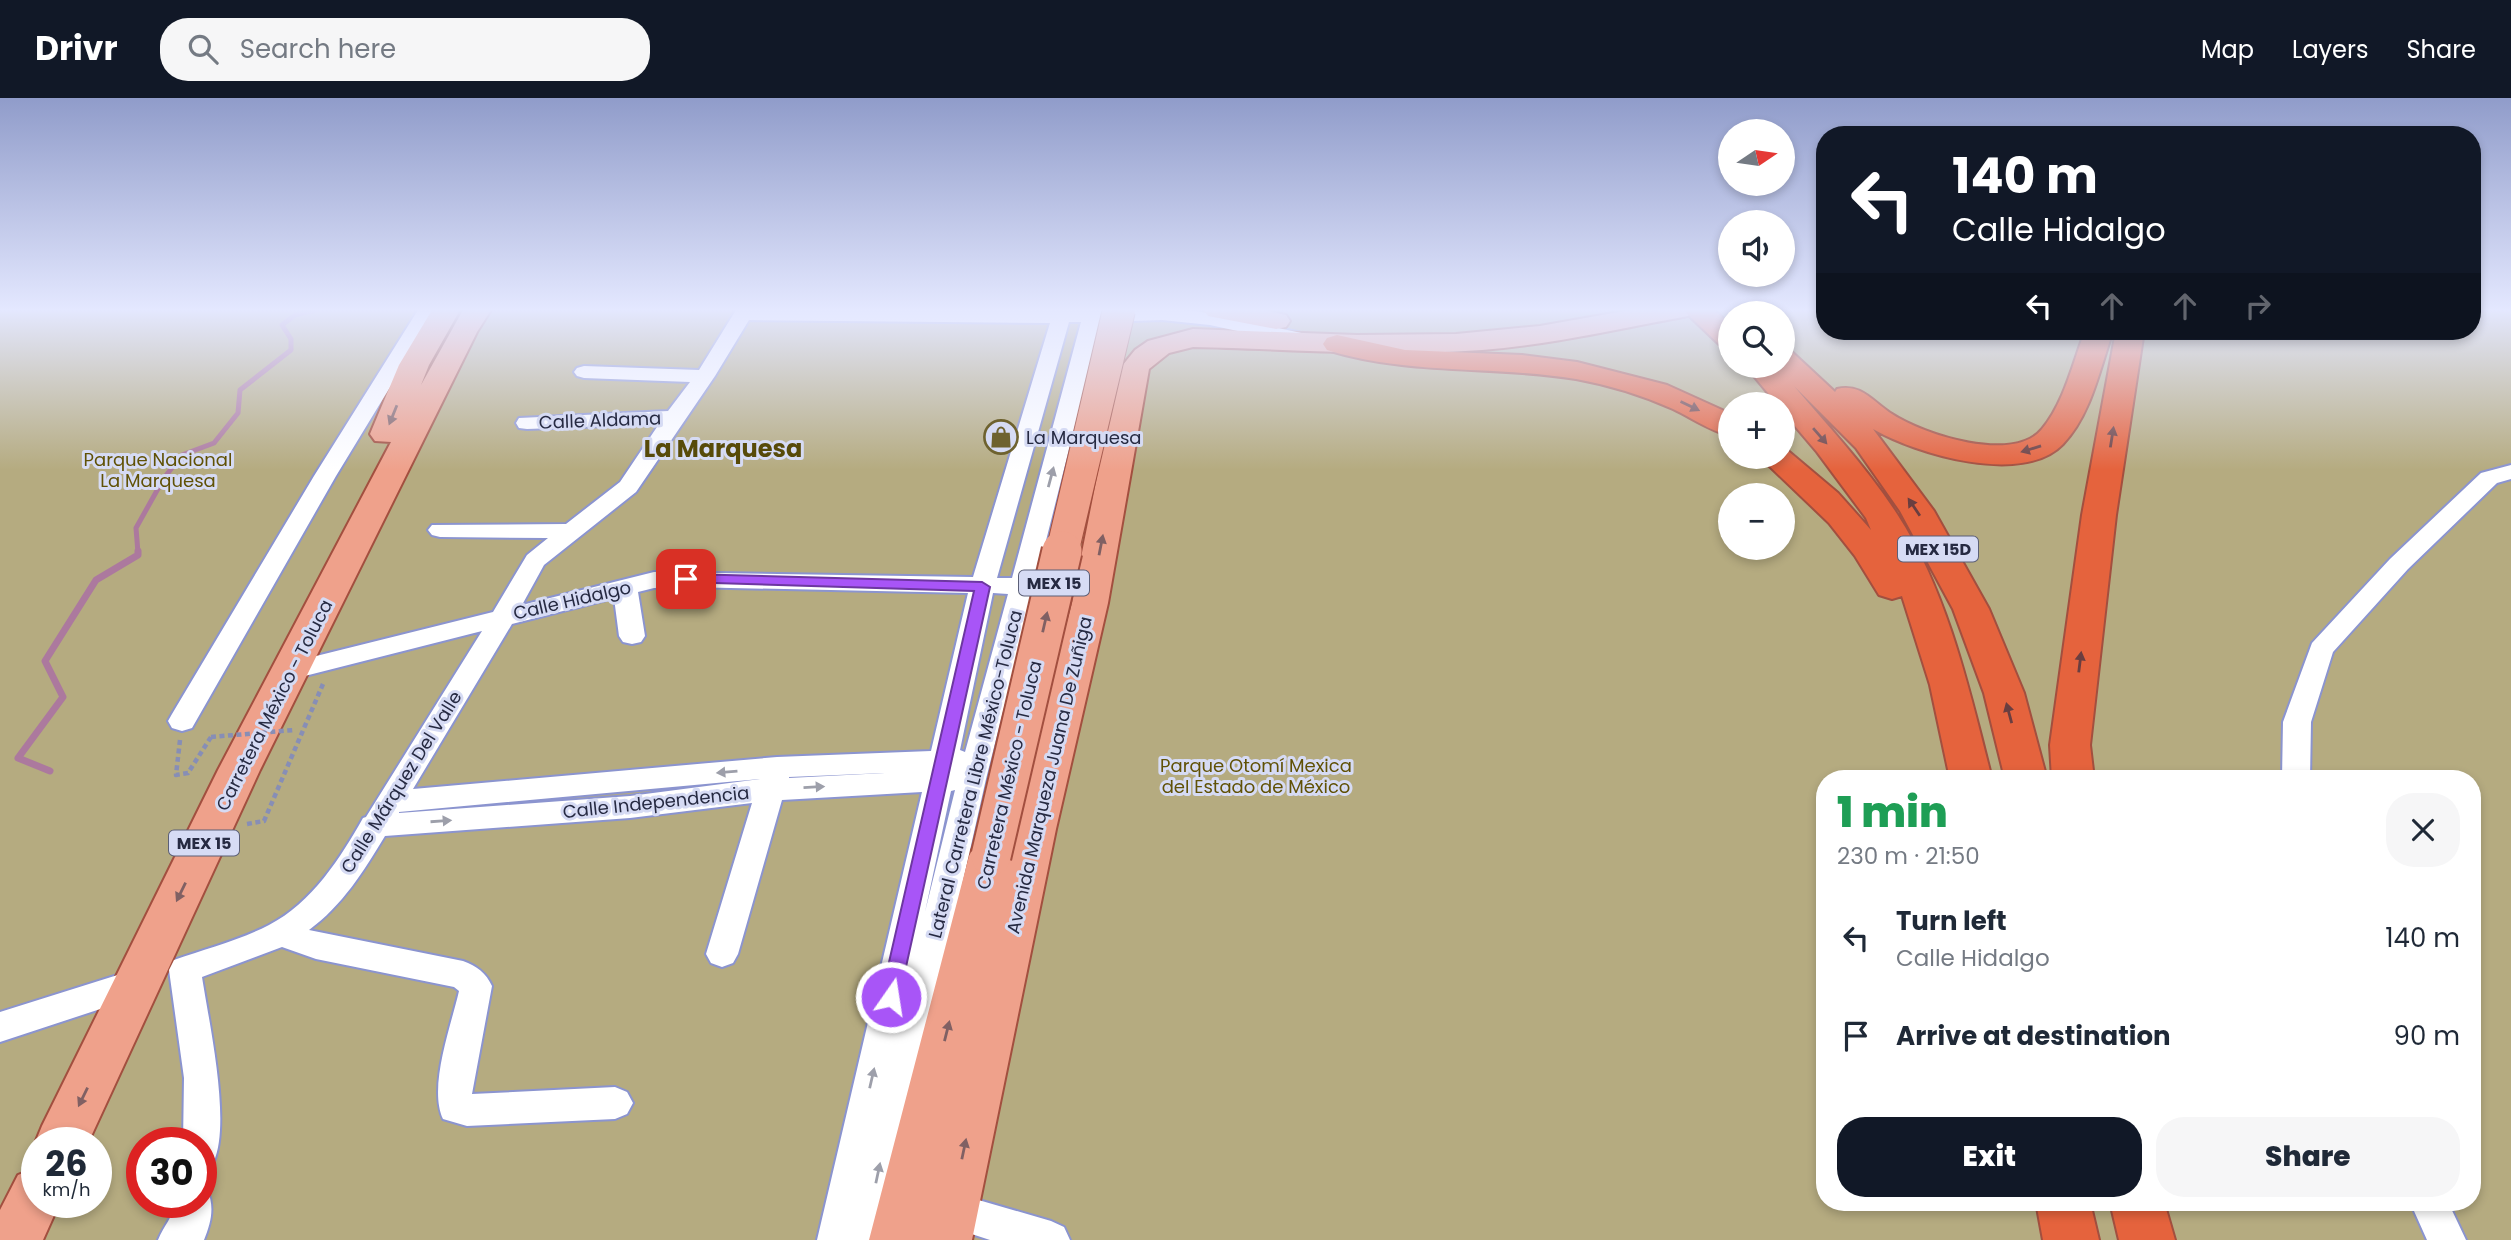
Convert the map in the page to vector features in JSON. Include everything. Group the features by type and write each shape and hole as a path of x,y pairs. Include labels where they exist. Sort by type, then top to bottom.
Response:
{"highway":[{"path":"1495,363 1526,365 1619,379 1687,404 1718,420"},
{"path":"1806,363 1891,427 1950,449 2005,456 2038,448 2050,441 2063,424 2086,363"},
{"path":"2072,770 2070,745 2099,515 2125,363"},
{"name":"MEX 15D","path":"1795,371 1867,441 1917,511 1971,609 2004,693 2024,770"},
{"name":"MEX 15D","path":"1769,378 1828,445 1882,517 1921,598 1949,685 1969,770"},
{"path":"1791,469 1826,498 1856,531 1949,685"},
{"path":"2065,1211 2071,1240"},
{"path":"2139,1211 2147,1240"}],"main road":[{"name":"Carretera México - Toluca","path":"69,1127 239,770 312,665 354,546 441,363"},
{"path":"354,546 424,456 465,363"},
{"name":"Carretera México - Toluca","path":"897,1240 991,856 1092,363"},
{"name":"Avenida Marqueza Juana De Zuñiga","path":"948,1225 1034,829 1090,603 1133,372 1138,363"},
{"path":"14,1240 25,1218"}],"street":[{"path":"182,721 325,476 395,363"},
{"name":"Calle Márquez Del Valle","path":"0,1027 185,970 281,934 309,915 353,863 504,616 535,560 628,486 713,363"},
{"path":"836,1240 982,587 1047,363"},
{"name":"Lateral Carretera Libre México-Toluca","path":"863,1240 975,768 1022,586 1087,363"},
{"path":"584,372 705,376"},
{"name":"Calle Aldama","path":"527,423 674,417"},
{"path":"2296,770 2297,722 2321,649 2399,564 2489,478 2511,472"},
{"path":"440,530 570,531"},
{"name":"Calle Hidalgo","path":"312,665 654,580 1022,586"},
{"path":"625,589 632,636"},
{"name":"Calle Independencia","path":"381,814 632,794 774,778 975,768"},
{"path":"722,954 774,778"},
{"path":"281,934 316,946 463,975 476,986 454,1090 455,1108 467,1110 615,1103"},
{"path":"185,970 201,1078 201,1127"},
{"path":"2432,1211 2446,1240"},
{"path":"948,1225 1051,1240"}],"path":[{"path":"250,813 244,825 264,821 306,727 312,665"},
{"path":"182,721 176,775 188,773 211,737 294,730 288,742"}],"green space":[{"name":"Parque Otomí Mexica del Estado de México","path":"0,363 1718,363 1718,378 1795,378 1795,363 2511,363 2511,1240 0,1240"}],"waterway":[{"path":"138,553 136,528 164,478 182,455 214,443 238,413 240,390 274,363"},
{"path":"50,771 18,758 63,697 45,661 96,580 138,553"}],"place":[{"name":"La Marquesa","path":"1001,437"}],"district":[{"name":"La Marquesa","path":"723,448"}],"route":[{"path":"686,579 982,587 891,997"}],"park label":[{"name":"Parque Nacional La Marquesa","path":"158,469"}]}
